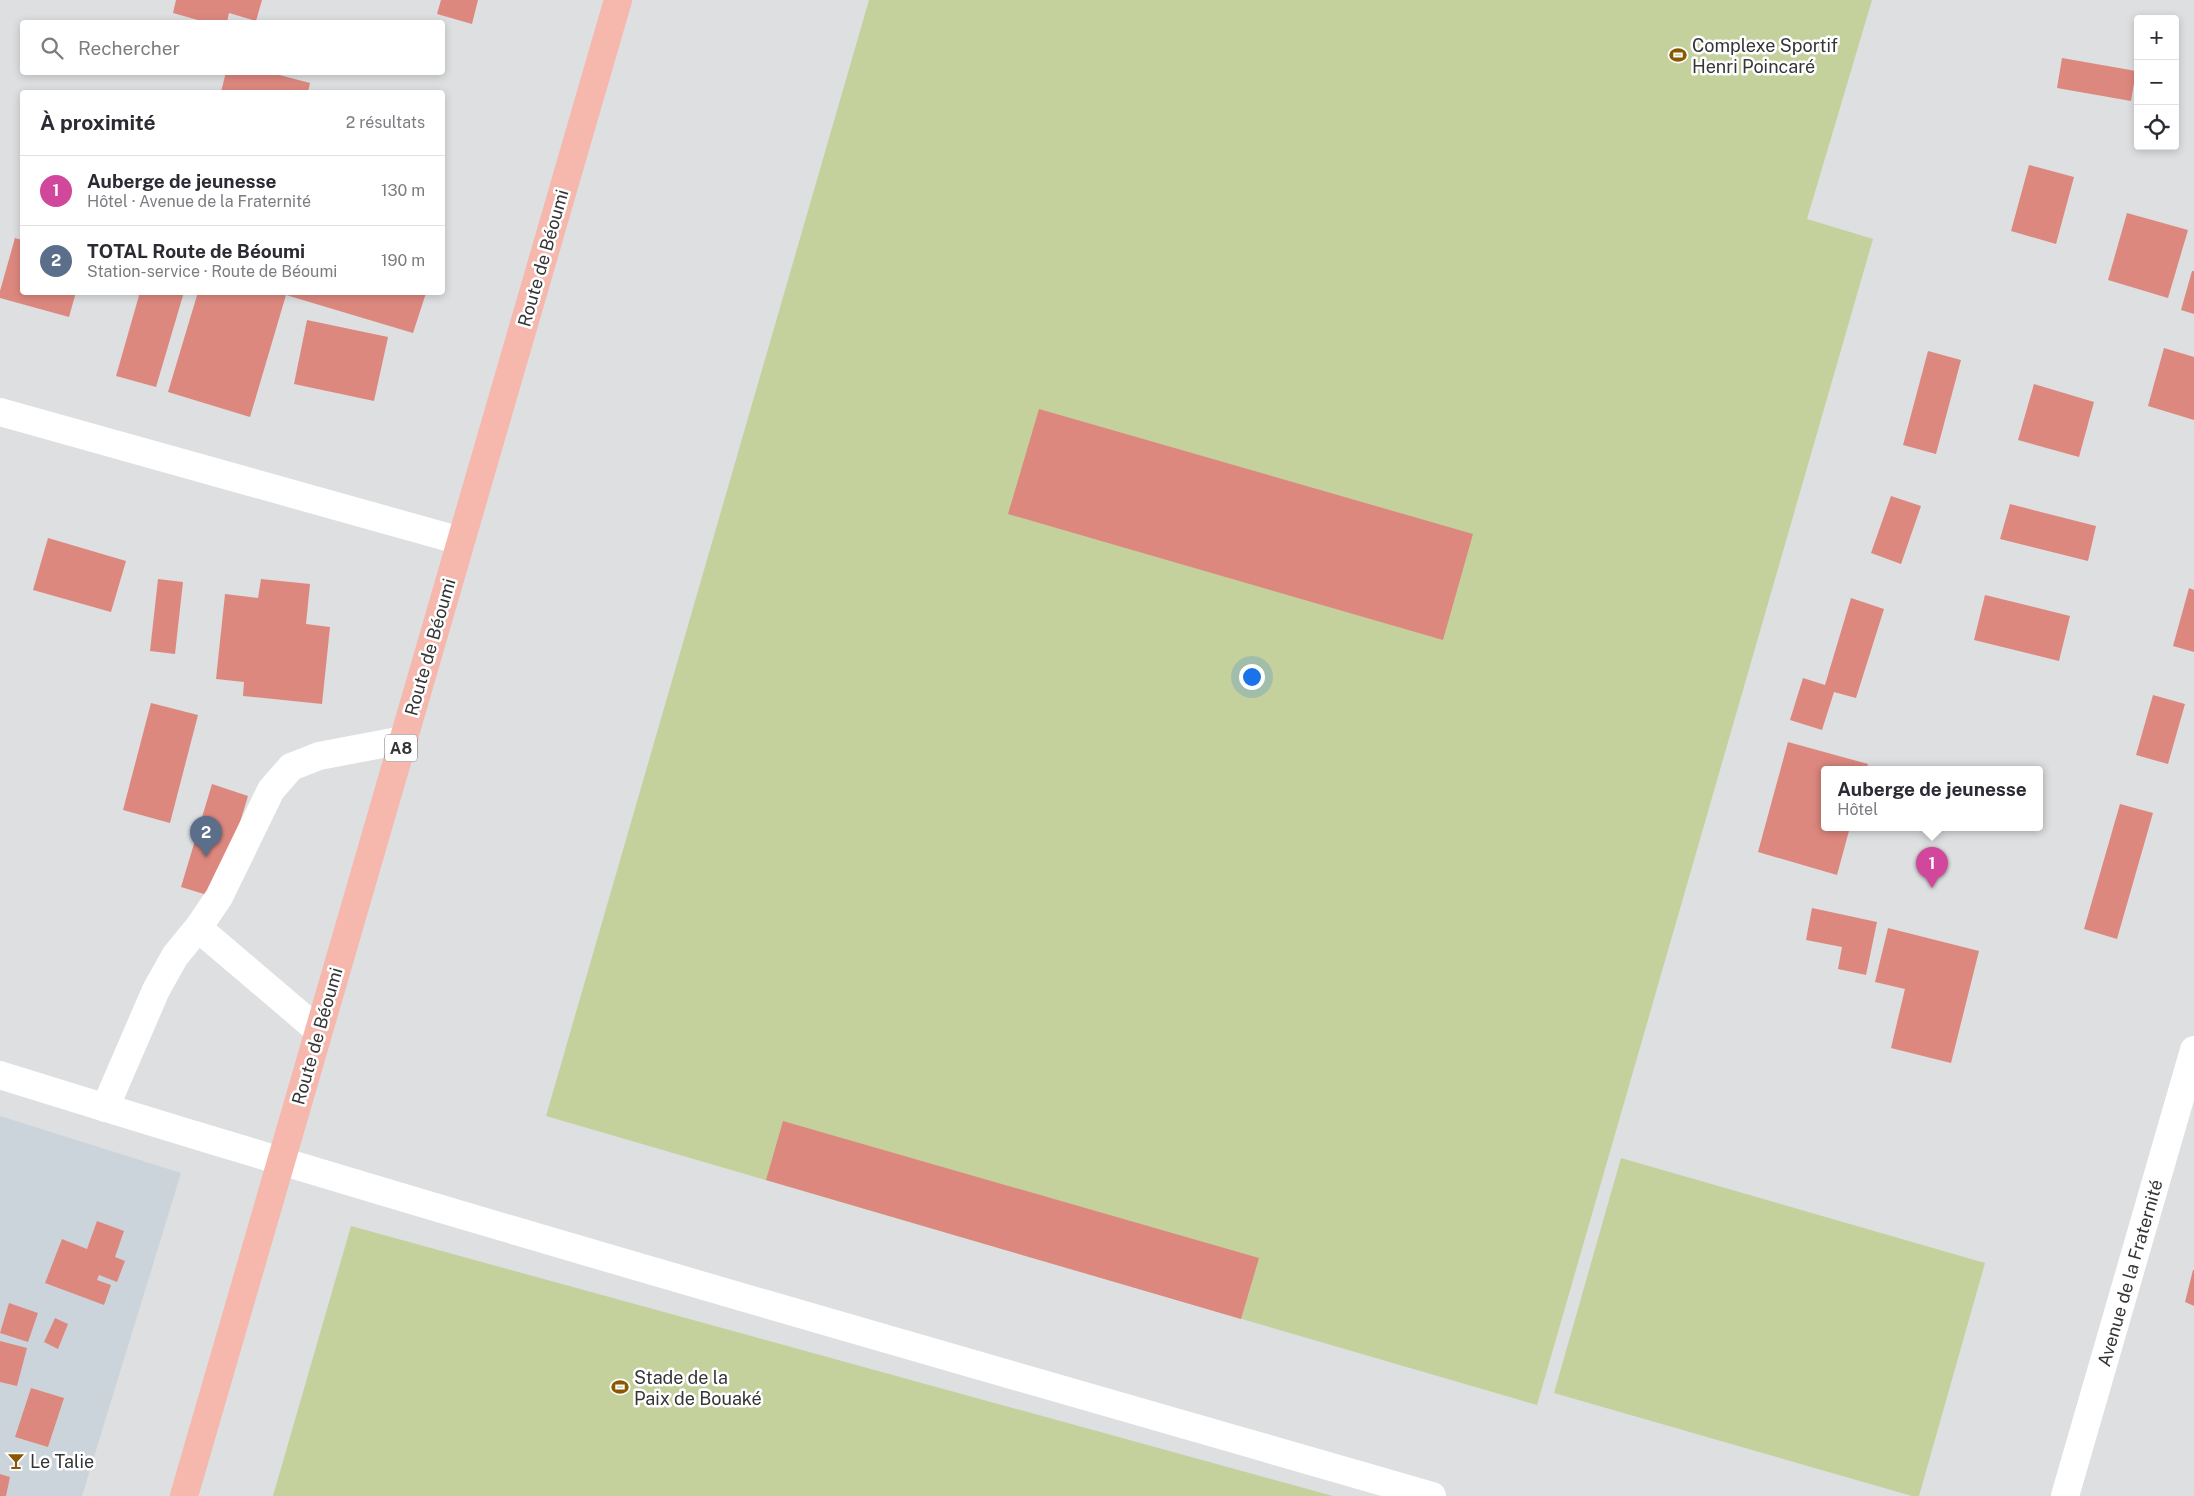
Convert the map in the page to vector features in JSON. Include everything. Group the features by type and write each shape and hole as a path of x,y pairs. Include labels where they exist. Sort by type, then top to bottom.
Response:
{"main road":[{"name":"Route de Béoumi","path":"184,1496 618,0"}],"street":[{"path":"0,412 461,541"},
{"path":"105,1108 156,990 175,956 198,928 219,897 271,790 291,767 319,756 404,740"},
{"path":"198,928 319,1031"},
{"name":"Avenue de la Fraternité","path":"2065,1496 2194,1050"},
{"path":"0,1075 281,1161 1432,1496"}],"shaded area":[{"path":"0,1116 181,1173 82,1496 0,1496"}],"green space":[{"path":"869,0 1872,0 1807,219 1873,239 1537,1405 546,1116"},
{"path":"1621,1158 1985,1263 1919,1496 1912,1496 1554,1393"},
{"name":"Stade de la Paix de Bouaké","path":"351,1226 1333,1496 273,1496"}],"building":[{"path":"176,0 262,0 256,20 229,13 227,20 198,20 173,13"},
{"path":"441,0 478,0 472,24 437,14"},
{"path":"2062,58 2134,71 2131,101 2057,88"},
{"path":"225,75 279,75 310,83 308,90 222,90"},
{"path":"2029,165 2074,177 2056,244 2011,231"},
{"path":"2127,213 2188,230 2168,298 2108,280"},
{"path":"15,238 20,239 20,295 75,295 69,317 0,298 0,291"},
{"path":"2192,271 2194,271 2194,314 2181,310"},
{"path":"139,295 183,295 156,387 116,376"},
{"path":"197,295 286,295 250,417 168,392"},
{"path":"286,295 425,295 413,333"},
{"path":"307,320 388,337 374,401 294,384"},
{"path":"2164,348 2194,357 2194,420 2148,406"},
{"path":"1928,351 1961,360 1936,454 1903,445"},
{"path":"2034,384 2094,402 2079,457 2018,440"},
{"path":"1039,409 1473,534 1443,640 1008,514"},
{"path":"1891,496 1921,506 1901,564 1871,553"},
{"path":"2010,504 2096,526 2088,561 2000,539"},
{"path":"48,538 126,561 111,612 33,590"},
{"path":"158,579 183,582 175,654 150,651"},
{"path":"261,579 310,584 306,624 330,627 322,704 243,696 244,682 216,679 225,594 258,598"},
{"path":"2189,588 2194,590 2194,652 2173,646"},
{"path":"1985,595 2070,616 2059,661 1974,640"},
{"path":"1851,598 1884,609 1856,698 1834,692 1822,730 1790,720 1803,678 1825,685"},
{"path":"2153,695 2185,704 2168,764 2136,755"},
{"path":"151,703 198,715 170,823 123,810"},
{"path":"1788,742 1868,764 1867,766 1821,766 1821,831 1849,831 1837,875 1758,852"},
{"path":"212,784 248,796 217,898 181,887"},
{"path":"2120,804 2153,813 2117,939 2084,929"},
{"path":"1812,908 1877,922 1866,975 1838,969 1842,947 1806,940"},
{"path":"1888,928 1979,951 1951,1063 1891,1048 1905,989 1875,982"},
{"path":"783,1121 1259,1258 1241,1319 766,1180"},
{"path":"97,1221 124,1231 115,1257 125,1261 117,1282 99,1275 97,1280 111,1285 104,1305 45,1283 62,1239 87,1249"},
{"path":"2194,1270 2194,1306 2185,1302"},
{"path":"9,1303 38,1313 28,1342 0,1333"},
{"path":"55,1318 68,1324 58,1349 44,1342"},
{"path":"0,1341 27,1348 17,1386 0,1382"},
{"path":"31,1388 64,1398 48,1447 15,1437"},
{"path":"0,1474 10,1477 6,1496 0,1496"}],"place":[{"name":"Complexe Sportif Henri Poincaré","path":"1678,55"},
{"name":"TOTAL Route de Béoumi","path":"206,857"},
{"name":"Auberge de jeunesse","path":"1932,888"},
{"name":"Stade de la Paix de Bouaké","path":"620,1387"},
{"name":"Le Talie","path":"16,1461"}]}
